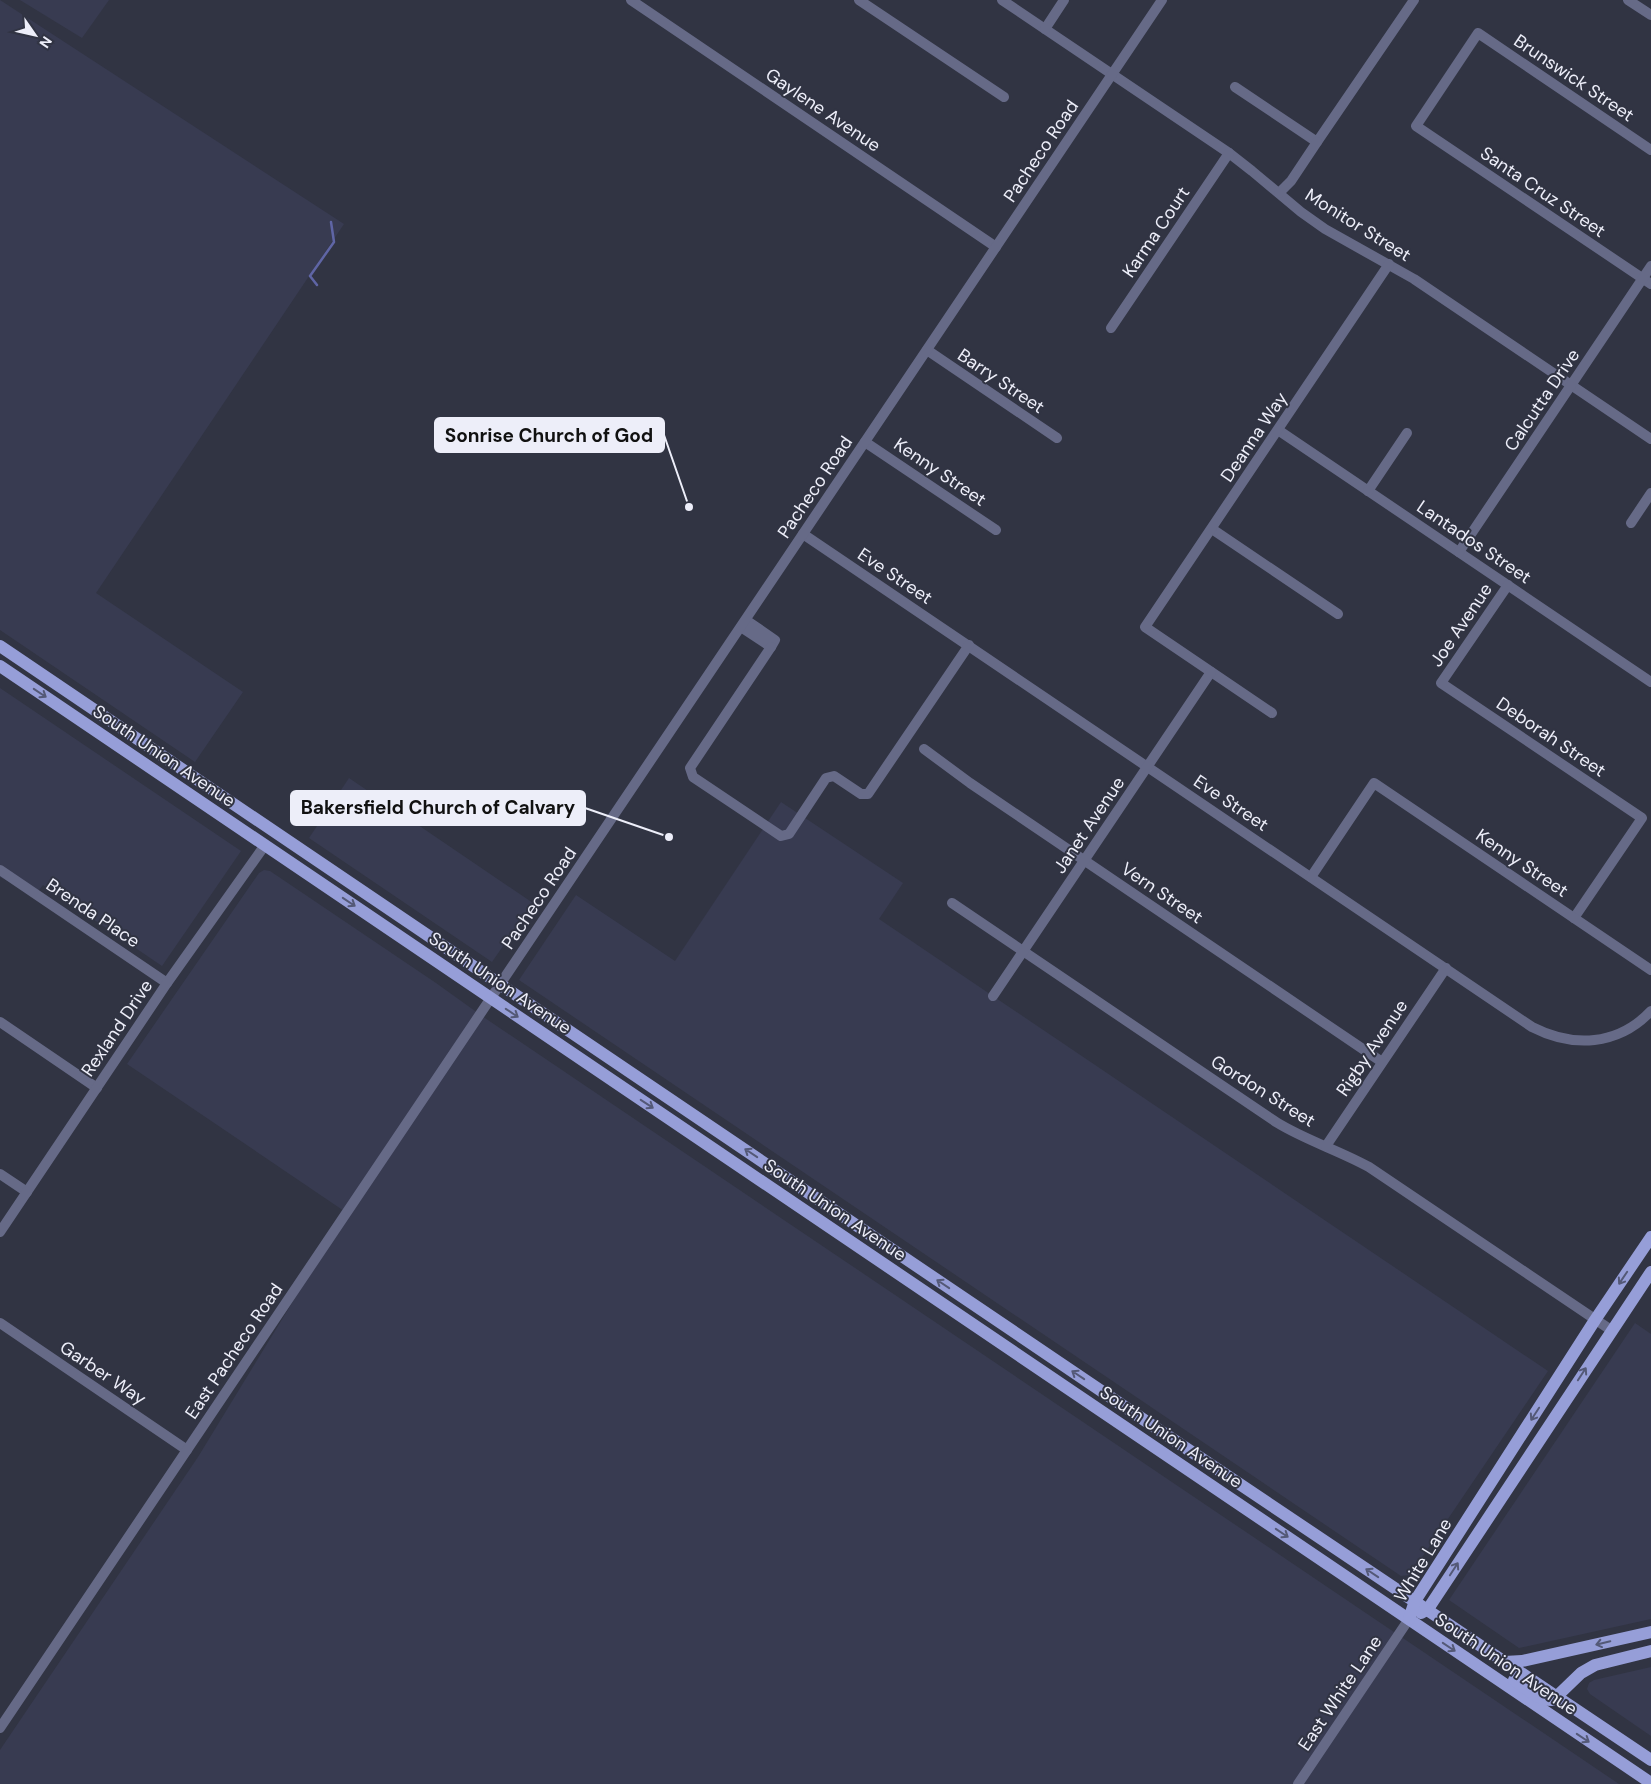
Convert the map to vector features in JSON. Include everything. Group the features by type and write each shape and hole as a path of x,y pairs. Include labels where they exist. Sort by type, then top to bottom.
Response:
{"main road":[{"name":"South Union Avenue","path":"0,646 367,894 496,992 834,1230 1651,1783"},
{"path":"0,652 18,658"},
{"name":"South Union Avenue","path":"0,666 265,846 496,992 913,1263 1651,1760"},
{"path":"177,786 203,794 264,834 276,837 280,835"},
{"path":"265,846 270,843 281,846 341,886 367,894"},
{"path":"834,1230 850,1231 906,1268 910,1267 913,1263"},
{"name":"White Lane","path":"1409,1619 1415,1601 1595,1320 1651,1237"},
{"name":"White Lane","path":"1409,1619 1428,1609 1651,1272"},
{"path":"958,1314 960,1309 966,1309 1018,1344 1024,1347 1039,1348"},
{"path":"1081,1397 1098,1398 1155,1436 1160,1435 1162,1432"},
{"path":"1206,1482 1212,1477 1217,1479 1265,1512 1288,1517"},
{"path":"1505,1662 1522,1661 1651,1632"},
{"path":"1473,1663 1490,1667 1544,1699 1550,1700 1558,1697 1581,1673 1595,1665 1651,1651"}],"street":[{"name":"Gaylene Avenue","path":"631,0 996,247"},
{"path":"859,0 1004,97"},
{"name":"Monitor Street","path":"1002,0 1228,153 1325,229 1422,284 1651,439"},
{"path":"1045,29 1064,0"},
{"name":"Pacheco Road","path":"496,992 1162,0"},
{"path":"1279,193 1291,182 1414,0"},
{"path":"1628,0 1651,15"},
{"name":"Santa Cruz Street","path":"1478,33 1416,126 1647,282"},
{"name":"Brunswick Street","path":"1478,33 1651,150"},
{"path":"1235,87 1317,142"},
{"name":"Karma Court","path":"1111,328 1228,153"},
{"name":"Deanna Way","path":"1211,672 1145,627 1389,264"},
{"name":"Calcutta Drive","path":"1459,552 1571,385 1647,282 1651,266"},
{"name":"Barry Street","path":"927,350 1057,438"},
{"name":"Lantados Street","path":"1278,430 1651,682"},
{"path":"1368,491 1407,433"},
{"name":"Kenny Street","path":"865,442 996,530"},
{"path":"1631,523 1651,492"},
{"path":"1212,528 1338,614"},
{"name":"Eve Street","path":"804,534 1532,1027 1560,1038 1586,1041 1622,1032 1635,1025 1651,1011"},
{"name":"Joe Avenue","path":"1441,683 1508,585"},
{"path":"743,624 771,647 690,768 693,777 781,836 789,834 826,778 834,776 861,794 868,794 968,646"},
{"path":"1211,672 1272,713"},
{"name":"Janet Avenue","path":"993,996 1211,672"},
{"name":"Deborah Street","path":"1441,683 1642,818 1574,918"},
{"name":"Vern Street","path":"924,749 970,783 1382,1062"},
{"name":"Kenny Street","path":"1311,877 1374,783 1651,970"},
{"name":"Rexland Drive","path":"0,1232 167,983 265,846"},
{"name":"Brenda Place","path":"0,870 167,983"},
{"name":"Gordon Street","path":"952,903 1276,1122 1308,1139 1349,1156 1368,1167 1611,1330"},
{"name":"Rigby Avenue","path":"1326,1146 1446,968"},
{"name":"East Pacheco Road","path":"0,1728 496,992"},
{"path":"0,1022 97,1088"},
{"path":"0,1174 27,1192"},
{"name":"Garber Way","path":"0,1323 187,1450"},
{"name":"East White Lane","path":"1298,1784 1409,1619"}],"shaded area":[{"path":"0,0 344,224 96,593 243,692 195,762 0,630"},
{"path":"20,0 109,0 82,38"},
{"path":"0,688 241,851 162,966 43,885 35,895 0,877"},
{"path":"349,778 533,903 492,962 309,838"},
{"path":"781,802 903,883 879,919 1548,1371 1410,1575 1401,1576 519,980 576,895 675,961"},
{"path":"264,870 270,871 1619,1784 0,1784 0,1750 198,1457 347,1213 127,1064 259,873"},
{"path":"1635,1323 1651,1334 1651,1619 1519,1648 1449,1600"},
{"path":"1651,1667 1651,1736 1590,1694 1587,1689 1589,1683 1594,1680"}],"waterway":[{"path":"317,285 310,276 334,242 331,222"}],"place":[{"name":"Sonrise Church of God","path":"689,507"},
{"name":"Bakersfield Church of Calvary","path":"669,837"}]}
